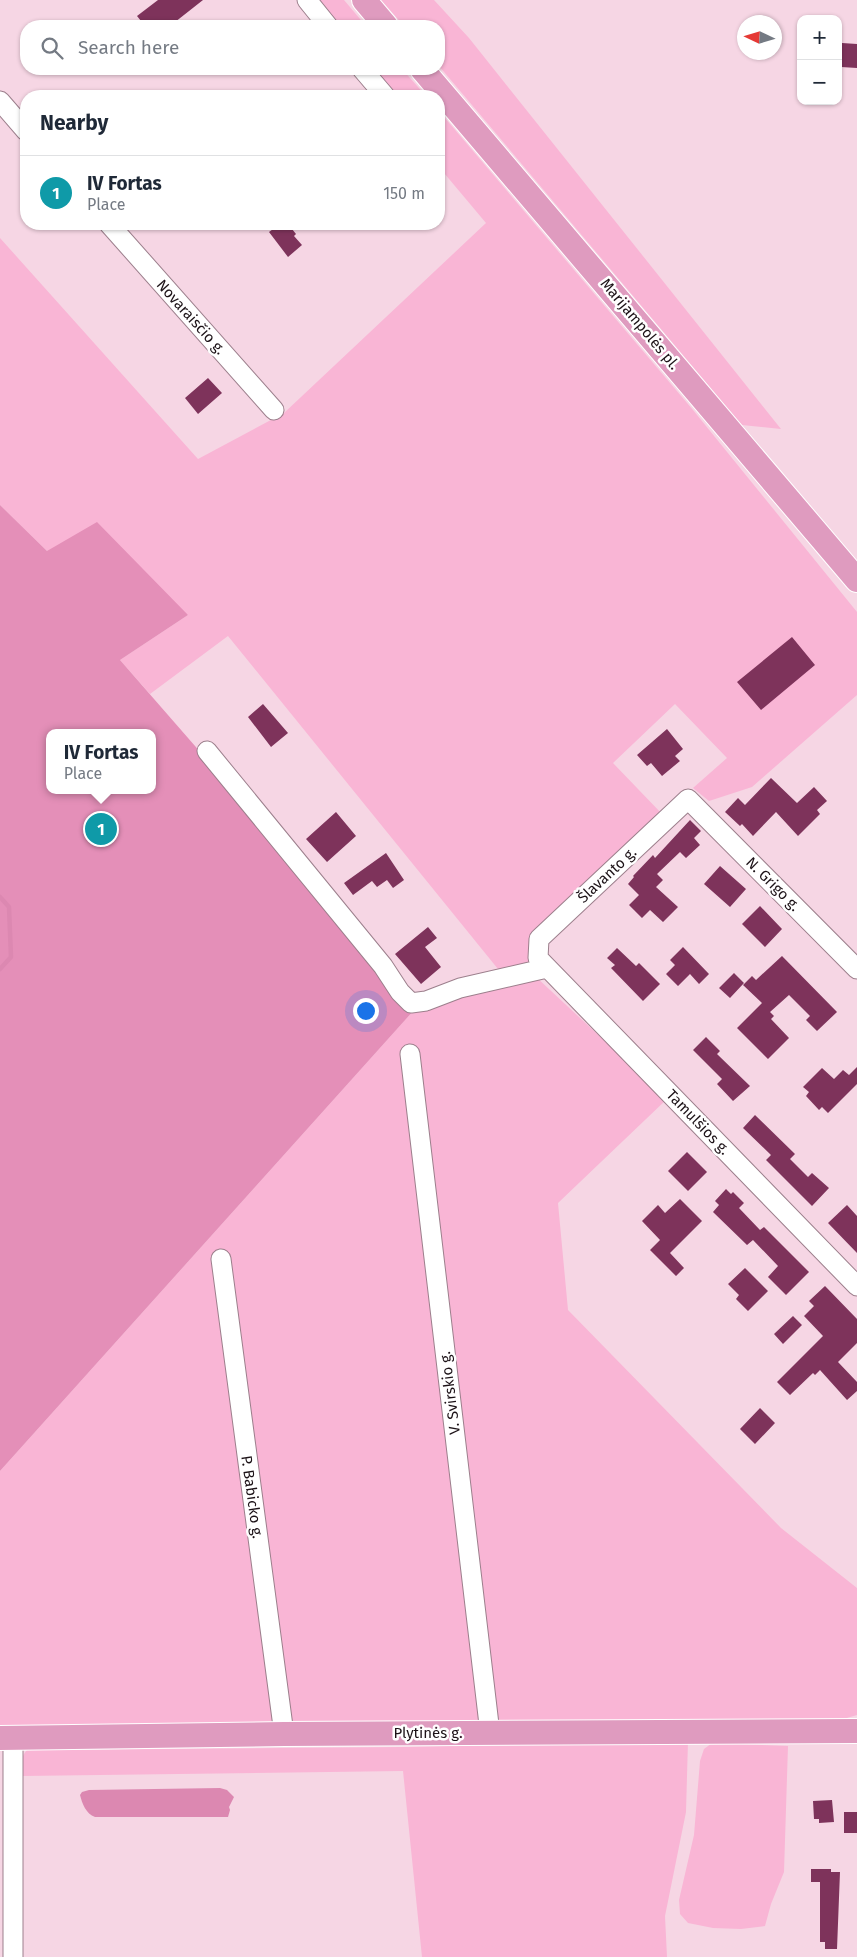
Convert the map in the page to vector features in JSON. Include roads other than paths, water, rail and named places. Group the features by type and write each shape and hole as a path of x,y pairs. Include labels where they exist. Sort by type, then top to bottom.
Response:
{"main road":[{"path":"364,0 381,20"},
{"name":"Marijampolės pl.","path":"427,75 440,90"},
{"name":"Marijampolės pl.","path":"445,96 857,580"},
{"name":"Plytinės g.","path":"6,1738 284,1734 857,1731"}],"street":[{"path":"307,0 323,20"},
{"path":"367,75 380,90"},
{"path":"0,101 20,124"},
{"name":"Novaraisčio g.","path":"114,230 274,410"},
{"path":"207,751 383,966 400,992 411,1003 426,1001 460,988 543,963"},
{"name":"Šlavanto g.","path":"543,963 539,939 688,799"},
{"name":"N. Grigo g.","path":"688,799 857,969"},
{"name":"Tamulšios g.","path":"543,963 857,1286"},
{"name":"V. Svirskio g.","path":"410,1054 490,1733"},
{"name":"P. Babicko g.","path":"221,1259 284,1734"},
{"path":"6,1738 13,1957"}],"waterway":[{"path":"0,897 9,907 11,957 0,969"}],"place":[{"name":"IV Fortas","path":"101,829"}]}
